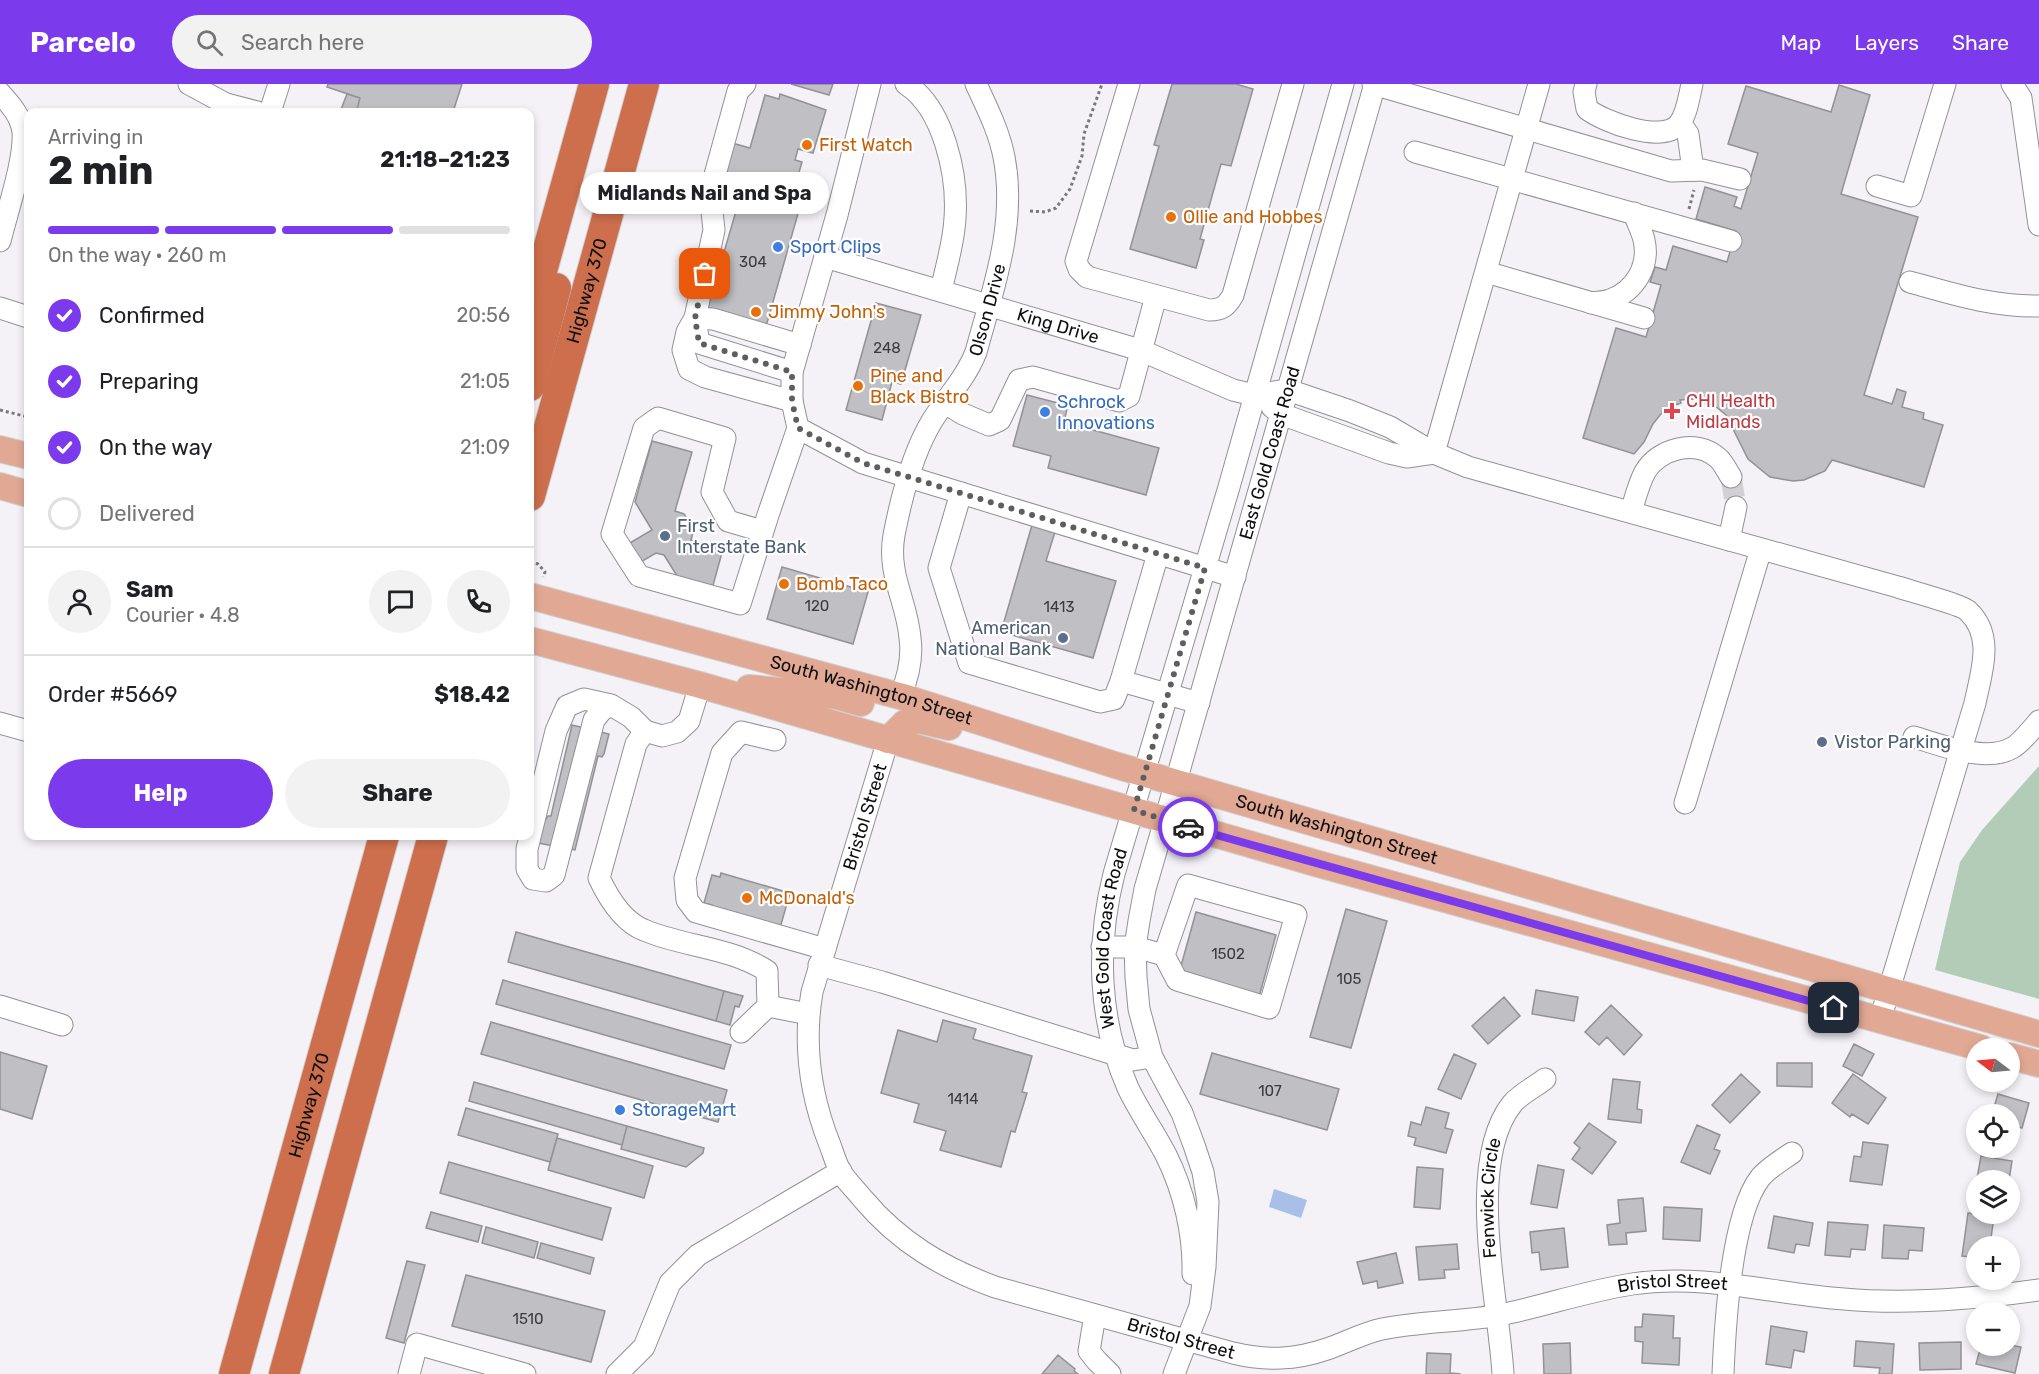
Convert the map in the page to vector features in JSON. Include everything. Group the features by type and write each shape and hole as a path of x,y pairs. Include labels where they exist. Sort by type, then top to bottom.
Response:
{"highway":[{"path":"534,300 594,84"},
{"name":"Highway 370","path":"534,482 644,84"},
{"path":"534,371 554,295 564,245 566,184"},
{"name":"Highway 370","path":"234,1374 383,840"},
{"path":"393,982 403,880 414,840"},
{"path":"284,1374 432,840"}],"main road":[{"path":"0,448 24,455"},
{"path":"0,486 24,493"},
{"name":"South Washington Street","path":"534,597 900,697 1144,773 2039,1034"},
{"name":"South Washington Street","path":"534,641 700,685 1165,820 1966,1044"},
{"path":"700,685 836,696 879,708 892,705 900,697"},
{"path":"888,740 905,723 919,720 1039,752 1059,747"},
{"path":"2020,1059 2039,1064"}],"street":[{"path":"189,84 247,108"},
{"path":"271,108 279,84"},
{"path":"745,84 738,91 710,193 714,230 695,318 687,332 683,350 689,369 705,377 792,401"},
{"path":"762,531 728,521 712,492 725,438 658,418 644,428 612,534 639,576 740,604 762,531 798,428 792,401 792,372 870,84"},
{"path":"906,84 924,99 944,136 955,184 956,219 941,291"},
{"name":"Olson Drive","path":"900,697 909,668 910,639 895,579 894,535 909,478 925,434 970,366 1004,247 1008,218 1008,187 1004,158 997,130 976,84"},
{"path":"1129,84 1076,261 1079,269 1087,277 1209,310 1222,308 1228,304 1233,295 1293,84"},
{"name":"East Gold Coast Road","path":"1134,810 1342,84"},
{"path":"1374,84 1671,171 1709,171 1740,179"},
{"name":"East Gold Coast Road","path":"1165,820 1374,84"},
{"path":"1434,453 1539,84"},
{"path":"1587,84 1584,92 1587,109 1597,116 1649,132 1661,133 1680,123 1692,84"},
{"path":"1877,186 1911,196 1945,84"},
{"path":"2012,84 2021,98 2039,225"},
{"path":"0,93 15,110 23,131 21,159 0,241"},
{"path":"1680,123 1688,134 1693,170"},
{"path":"1415,152 1731,241"},
{"path":"1591,303 1610,300 1633,287 1640,278 1644,261 1644,241 1634,213"},
{"name":"King Drive","path":"825,257 1140,350 1224,386 1254,395 1281,414 1389,453 1407,457 1434,453"},
{"path":"1486,272 1644,318"},
{"path":"1910,282 1979,301 2015,307 2039,306"},
{"path":"945,403 989,425 1000,420 1019,380 1033,376 1119,400 1129,396 1156,296"},
{"path":"0,308 24,316"},
{"path":"695,318 713,319 800,345"},
{"path":"695,318 699,343 792,372"},
{"path":"1288,390 1390,427 1434,453 1468,467 1898,587 1968,609 1985,641 1984,664 1975,704 1880,1020"},
{"name":"King Drive","path":"1254,395 1288,390"},
{"path":"798,428 863,463 1235,577"},
{"path":"1631,512 1636,492 1646,471 1661,455 1682,448 1702,450 1718,457 1731,477"},
{"path":"961,493 939,568 969,663 1100,702 1114,699 1158,554"},
{"path":"1729,540 1736,507"},
{"path":"1685,803 1761,549"},
{"path":"1121,681 1199,703"},
{"path":"534,821 556,731 567,706 584,699 618,707 645,731 662,736 677,732 689,721 700,685"},
{"path":"529,840 527,869 533,879 546,881 554,875 594,720 602,710 611,705"},
{"path":"1914,737 1960,751 1986,754 2012,748 2039,721"},
{"path":"0,723 24,730"},
{"path":"645,731 636,744 599,878 607,894 625,916 642,930 751,960 767,971 768,1006 741,1032"},
{"path":"775,740 741,732 722,753 686,878 687,900 696,912 822,957 892,985 1134,1060 1152,1057"},
{"name":"Bristol Street","path":"888,740 822,957 808,1014 809,1071 817,1107 840,1171 878,1217 900,1237 938,1263 965,1276 995,1287 1251,1358 1287,1359 1328,1349 1379,1330 1410,1324 1496,1316 1632,1284 1671,1280 1731,1284 1844,1299 1906,1301 1991,1298 2039,1290"},
{"name":"West Gold Coast Road","path":"1134,810 1108,900 1102,947 1102,979 1116,1055 1128,1088 1166,1156 1188,1219 1193,1253 1193,1292 1187,1340"},
{"name":"West Gold Coast Road","path":"1165,820 1145,890 1135,947 1139,1009 1152,1057 1182,1113 1194,1145 1203,1172 1208,1202 1206,1266 1200,1306 1174,1374"},
{"path":"1102,947 1135,947 1164,955 1177,980 1269,1008 1296,915 1188,885 1164,955"},
{"path":"0,1006 62,1024"},
{"path":"768,1006 808,1014"},
{"name":"Fenwick Circle","path":"1503,1374 1502,1348 1496,1316 1490,1256 1487,1188 1496,1133 1512,1103 1545,1079"},
{"path":"1723,1374 1736,1241 1745,1205 1761,1177 1792,1153"},
{"path":"617,1374 644,1347 670,1283 698,1255 840,1171"},
{"path":"1095,1315 1089,1351 1110,1374"},
{"path":"409,1374 417,1344 525,1374"}],"path":[{"path":"1030,211 1045,212 1056,208 1070,189 1082,156 1084,134 1102,84"},
{"path":"1683,227 1694,194 1693,170"},
{"path":"0,410 24,416"}],"green space":[{"path":"2039,766 2039,999 1935,970 1960,862 1982,830"}],"water":[{"path":"1274,1189 1307,1200 1301,1218 1269,1207"}],"building":[{"path":"328,84 462,84 454,108 357,108 360,98 327,87"},
{"path":"791,84 833,84 829,95"},
{"path":"1172,84 1236,84 1253,89 1231,166 1221,164 1200,239 1204,240 1196,268 1130,249 1159,146 1154,145"},
{"path":"1839,85 1870,95 1841,194 1918,217 1864,395 1892,404 1897,389 1906,392 1902,407 1924,413 1923,419 1943,425 1924,487 1832,460 1825,471 1804,480 1793,481 1770,477 1748,459 1726,415 1715,406 1693,399 1680,400 1681,403 1670,407 1660,415 1634,454 1583,438 1616,328 1646,337 1661,285 1650,282 1655,267 1666,270 1673,246 1727,262 1736,231 1696,219 1705,187 1737,197 1734,206 1741,209 1758,153 1728,144 1746,86 1831,112"},
{"path":"347,94 360,98 357,108 342,108"},
{"path":"780,94 826,110 813,153 798,149 795,160 802,162 789,207 799,210 765,330 706,314 741,194 719,188 732,143 750,148 765,95 779,99"},
{"path":"876,303 921,315 901,384 892,382 882,420 846,410"},
{"path":"1027,395 1058,403 1057,406 1067,409 1064,422 1159,448 1146,495 1048,468 1051,456 1013,446"},
{"path":"652,441 692,452 675,511 684,514 694,529 691,540 723,549 712,589 679,579 664,555 656,553 639,563 628,544 652,530 635,502"},
{"path":"1032,525 1055,532 1046,561 1116,581 1093,658 1001,632"},
{"path":"782,567 868,592 853,644 767,619"},
{"path":"572,725 609,734 604,754 602,757 598,756 575,850 538,843 534,829 534,816 546,819 551,816"},
{"name":"McDonald's","path":"721,873 790,893 780,928 710,910 712,905 704,903 712,875 720,877"},
{"path":"1346,909 1387,921 1351,1048 1310,1037"},
{"path":"1196,912 1276,935 1259,997 1179,973"},
{"path":"516,932 724,991 716,1021 508,962"},
{"path":"503,980 731,1045 724,1069 496,1004"},
{"path":"1536,990 1578,997 1574,1021 1532,1014"},
{"path":"724,991 743,996 739,1007 735,1006 730,1025 716,1021"},
{"path":"1504,997 1520,1016 1488,1044 1472,1026"},
{"path":"1611,1005 1642,1035 1624,1055 1607,1037 1599,1045 1585,1032"},
{"path":"943,1020 976,1029 973,1039 1032,1056 1022,1092 1027,1093 1015,1132 1011,1131 1001,1167 940,1150 946,1131 914,1122 919,1104 881,1093 898,1030 937,1042"},
{"path":"491,1022 727,1090 718,1122 481,1054"},
{"path":"1854,1044 1874,1054 1862,1076 1843,1066"},
{"path":"0,1052 47,1066 32,1119 0,1109"},
{"path":"1212,1053 1339,1089 1327,1130 1200,1094"},
{"path":"1454,1054 1476,1064 1461,1099 1438,1089"},
{"path":"1777,1063 1812,1063 1812,1087 1777,1086"},
{"path":"1741,1074 1760,1092 1730,1123 1712,1105"},
{"path":"1853,1074 1886,1098 1868,1124 1852,1114 1850,1117 1832,1103"},
{"path":"1613,1079 1640,1082 1637,1109 1642,1110 1641,1123 1608,1119"},
{"path":"474,1082 627,1126 622,1145 469,1101"},
{"path":"1998,1094 2029,1103 2022,1128 2020,1127 2020,1104 1995,1104"},
{"path":"1426,1107 1449,1113 1445,1128 1453,1130 1446,1153 1414,1145 1416,1138 1408,1136 1411,1122 1421,1125"},
{"path":"466,1108 558,1134 550,1162 458,1135"},
{"path":"1589,1123 1616,1142 1592,1174 1572,1159 1580,1148 1574,1143"},
{"path":"1697,1125 1720,1135 1714,1149 1720,1151 1710,1174 1681,1162"},
{"path":"627,1126 704,1148 703,1153 686,1167 621,1149"},
{"path":"557,1138 653,1166 644,1198 548,1170"},
{"path":"1863,1142 1888,1145 1882,1185 1850,1181 1854,1156 1861,1157"},
{"path":"1981,1158 2012,1161 2011,1170 1978,1170"},
{"path":"449,1162 611,1208 602,1240 440,1193"},
{"path":"1538,1165 1564,1170 1557,1208 1531,1204"},
{"path":"1417,1167 1443,1169 1440,1209 1414,1207"},
{"path":"1643,1198 1646,1231 1626,1233 1627,1244 1609,1245 1607,1225 1620,1223 1618,1200"},
{"path":"1664,1207 1702,1209 1700,1241 1663,1239"},
{"path":"431,1212 482,1226 478,1242 426,1228"},
{"path":"1774,1216 1813,1223 1809,1246 1796,1244 1794,1253 1768,1248"},
{"path":"1828,1222 1868,1225 1865,1250 1851,1249 1850,1257 1825,1255"},
{"path":"1966,1224 1993,1224 1991,1236 1966,1236 1966,1257 1962,1256"},
{"path":"1884,1225 1924,1228 1922,1251 1909,1250 1908,1259 1882,1258"},
{"path":"486,1227 538,1242 534,1258 482,1243"},
{"path":"1564,1228 1568,1267 1541,1270 1539,1252 1532,1253 1530,1232"},
{"path":"541,1243 594,1258 590,1274 537,1258"},
{"path":"1457,1244 1459,1269 1444,1270 1445,1278 1419,1280 1416,1247"},
{"path":"1396,1253 1403,1283 1378,1288 1377,1281 1363,1284 1357,1262"},
{"path":"407,1261 425,1265 404,1343 386,1338"},
{"path":"466,1275 605,1311 591,1362 452,1326"},
{"path":"1643,1314 1674,1316 1673,1338 1680,1338 1679,1365 1642,1363 1643,1342 1635,1341 1635,1327 1642,1327"},
{"path":"1771,1326 1807,1332 1804,1352 1794,1350 1791,1368 1766,1364"},
{"path":"1856,1341 1894,1344 1892,1374 1879,1374 1880,1368 1854,1366"},
{"path":"1961,1342 1961,1369 1920,1370 1919,1343"},
{"path":"1570,1343 1571,1374 1544,1374 1543,1344"},
{"path":"1427,1353 1451,1354 1450,1373 1461,1374 1426,1374"},
{"path":"1058,1355 1075,1369 1074,1371 1078,1374 1042,1374"},
{"path":"1978,1356 2019,1356 2015,1373 1976,1364"}],"tunnel":[{"path":"1731,477 1736,507"}],"way so far":[{"path":"705,274 695,318 699,343 792,372 792,401 798,428 863,463 1205,568 1134,810 1188,827"}],"place":[{"name":"First Watch","path":"807,145"},
{"name":"Ollie and Hobbes","path":"1171,217"},
{"name":"Sport Clips","path":"778,247"},
{"name":"Midlands Nail and Spa","path":"705,274"},
{"name":"Jimmy John's","path":"756,312"},
{"name":"Pine and Black Bistro","path":"858,386"},
{"name":"CHI Health Midlands","path":"1672,411"},
{"name":"Schrock Innovations","path":"1045,412"},
{"name":"First Interstate Bank","path":"665,536"},
{"name":"Bomb Taco","path":"784,584"},
{"name":"American National Bank","path":"1063,638"},
{"name":"Vistor Parking","path":"1822,742"},
{"name":"McDonald's","path":"747,898"},
{"name":"StorageMart","path":"620,1110"}],"route":[{"path":"1188,827 1834,1008"}]}
